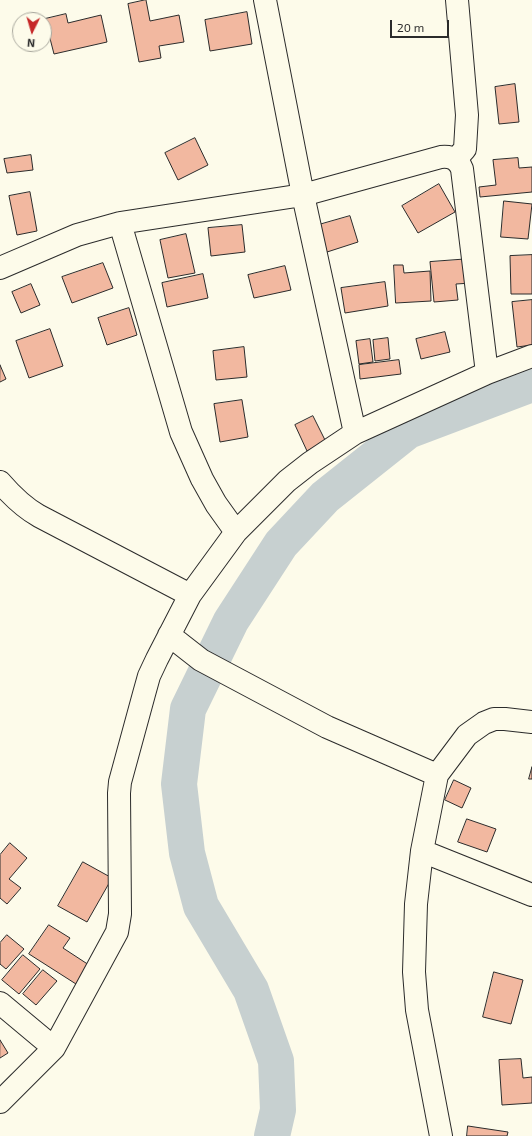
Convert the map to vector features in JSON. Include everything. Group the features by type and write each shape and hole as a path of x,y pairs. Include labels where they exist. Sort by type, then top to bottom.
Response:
{"street":[{"path":"265,0 303,196 355,433"},
{"path":"456,159 465,149 467,115 457,0"},
{"path":"0,268 77,235 120,223 303,196 440,158 445,157 456,159 460,163 462,169 487,373"},
{"path":"120,223 181,432 202,479 216,504 236,532"},
{"path":"0,1102 54,1048 118,932 120,914 120,782 149,676 190,596 236,532 287,481 310,463 355,433 487,373 532,356"},
{"path":"0,482 24,508 190,596"},
{"path":"169,635 211,665 327,727 437,775"},
{"path":"441,1136 417,1010 414,972 416,904 422,851 437,775 467,735 484,722 505,718 532,722"},
{"path":"422,851 532,895"},
{"path":"0,1003 54,1048"}],"building":[{"path":"146,0 150,21 179,15 184,42 159,46 161,58 139,62 128,4"},
{"path":"247,12 252,44 210,51 205,20"},
{"path":"66,14 68,23 101,15 107,42 54,54 52,46 52,17"},
{"path":"515,84 519,122 499,124 495,87"},
{"path":"195,138 208,165 178,180 165,153"},
{"path":"31,155 33,170 7,173 4,159"},
{"path":"518,158 519,168 532,167 532,192 480,197 479,187 496,185 493,160"},
{"path":"439,184 455,212 418,233 402,206"},
{"path":"30,192 37,231 17,235 9,196"},
{"path":"504,201 532,204 528,239 501,237"},
{"path":"350,216 358,242 324,253 315,226"},
{"path":"242,225 245,252 211,256 208,228"},
{"path":"186,234 195,273 168,278 160,240"},
{"path":"532,255 532,294 511,294 510,256"},
{"path":"470,259 472,283 456,284 458,300 434,302 430,262"},
{"path":"103,263 113,288 72,303 62,277"},
{"path":"394,265 403,265 404,273 430,271 431,301 396,303"},
{"path":"285,266 291,290 254,298 248,275"},
{"path":"203,274 208,298 167,307 162,283"},
{"path":"385,282 388,306 345,313 341,288"},
{"path":"31,284 40,305 21,313 12,292"},
{"path":"532,300 532,345 517,347 512,302"},
{"path":"129,308 137,335 107,345 98,318"},
{"path":"50,329 63,366 29,378 16,341"},
{"path":"445,332 450,352 421,359 416,339"},
{"path":"388,338 390,359 375,361 373,340"},
{"path":"370,339 373,362 359,364 356,341"},
{"path":"244,347 247,377 216,380 213,351"},
{"path":"399,360 401,374 360,379 359,365"},
{"path":"0,365 6,379 0,382"},
{"path":"242,400 248,437 220,442 214,404"},
{"path":"313,416 326,442 307,451 295,425"},
{"path":"532,767 532,779 529,779"},
{"path":"454,780 471,788 462,808 445,800"},
{"path":"467,819 496,829 487,852 458,842"},
{"path":"10,843 27,858 9,879 21,888 7,904 0,898 0,855"},
{"path":"83,862 112,878 87,922 58,906"},
{"path":"49,925 70,938 63,948 89,965 76,984 29,954"},
{"path":"7,935 24,949 6,969 0,964 0,943"},
{"path":"23,955 40,969 19,994 2,980"},
{"path":"43,970 57,981 36,1005 23,994"},
{"path":"494,972 523,980 511,1024 483,1017"},
{"path":"0,1040 8,1053 0,1058"},
{"path":"521,1059 523,1078 532,1077 532,1103 502,1105 499,1060"},
{"path":"468,1126 508,1132 507,1136 467,1136"}],"waterway":[{"path":"272,1136 278,1110 276,1061 251,990 201,906 187,853 179,784 188,709 231,621 281,544 325,497 408,431 532,384"}]}
